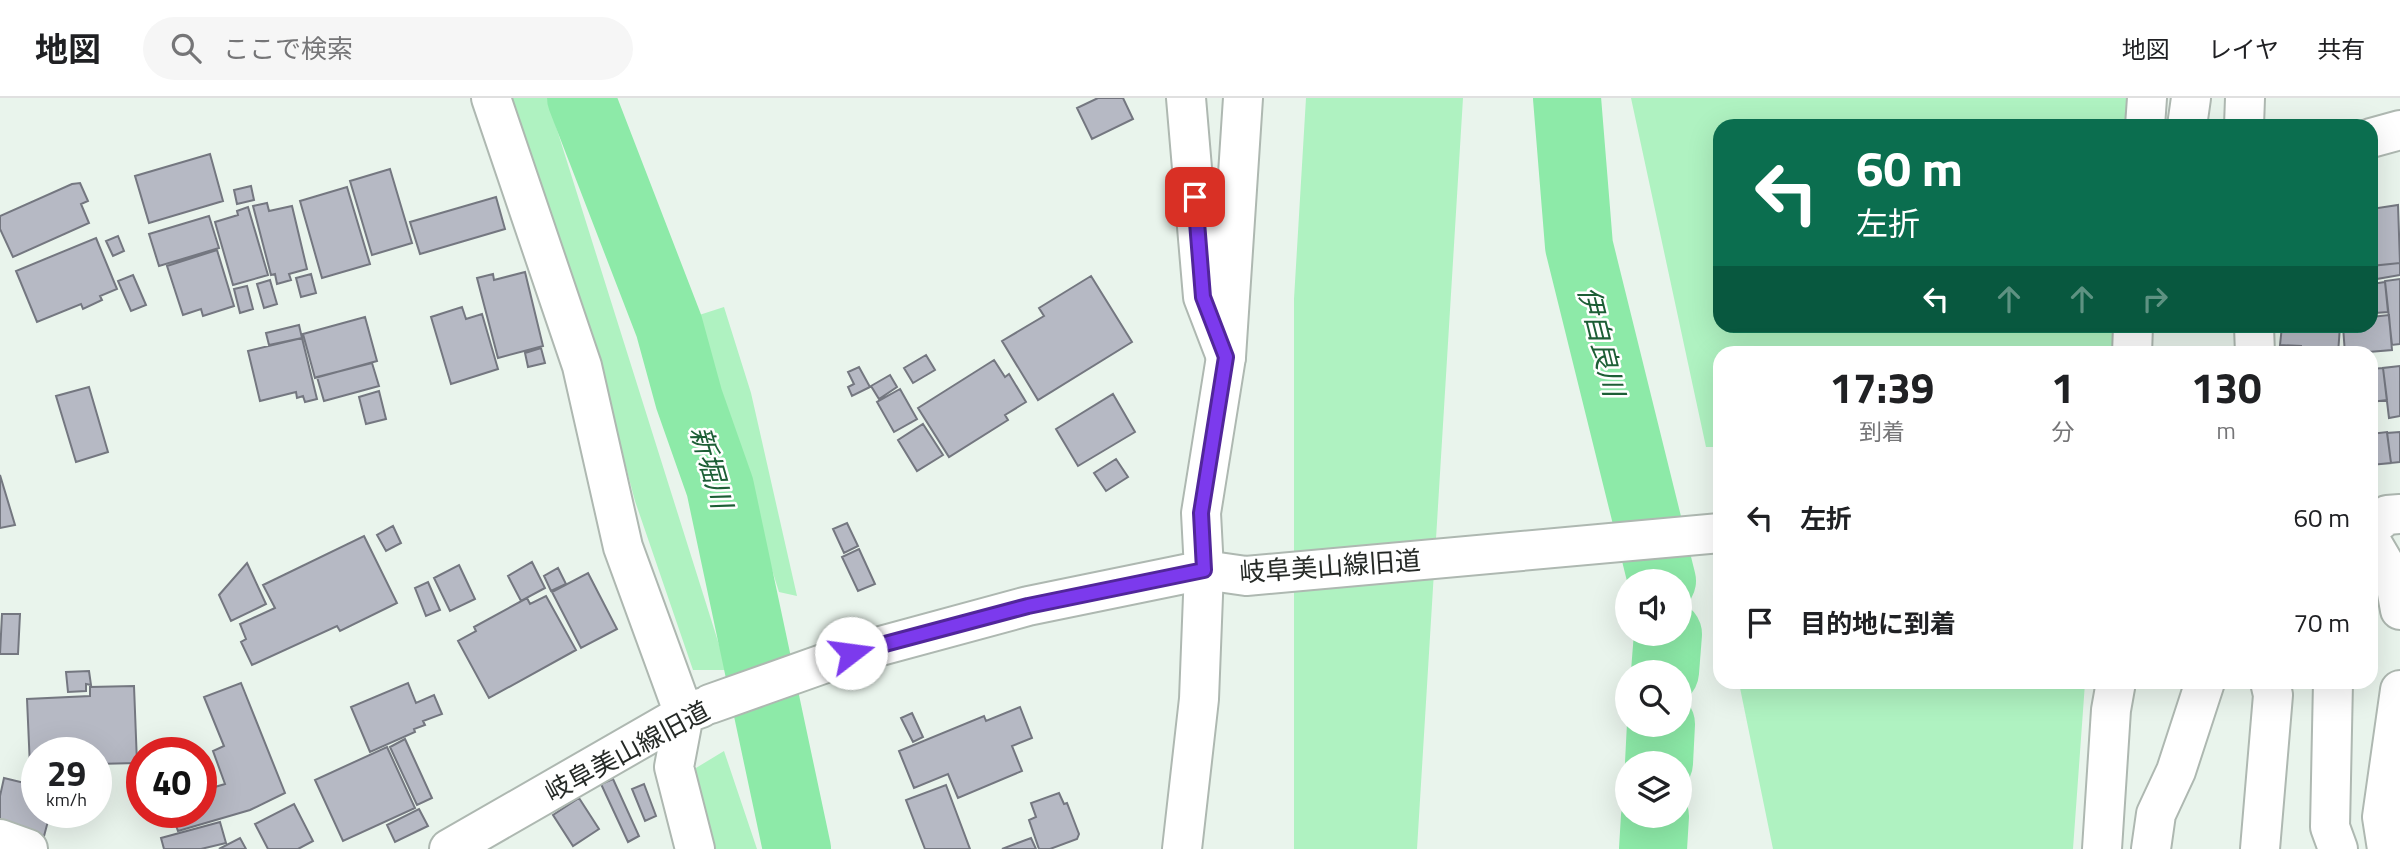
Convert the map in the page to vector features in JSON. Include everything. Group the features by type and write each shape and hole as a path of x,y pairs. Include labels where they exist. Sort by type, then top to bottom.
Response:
{"street":[{"path":"491,98 582,366 623,547 697,710 674,767 695,849"},
{"path":"1186,98 1203,297 1226,357"},
{"path":"1182,849 1199,699 1204,570 1201,513 1226,357 1243,98"},
{"path":"2146,119 2147,98"},
{"path":"2187,119 2191,98"},
{"path":"2244,119 2245,98"},
{"path":"2378,136 2400,130"},
{"path":"2378,522 2387,515 2400,514"},
{"name":"岐阜美山線旧道","path":"449,849 697,710 851,653 1028,606 1204,570 1246,576 1713,534"},
{"path":"2378,553 2395,582 2400,610"},
{"path":"2102,849 2115,689"},
{"path":"2151,849 2156,814 2176,771 2203,689"},
{"path":"2260,849 2272,689"},
{"path":"2333,689 2330,827 2338,849"},
{"path":"2386,849 2382,817 2397,740 2400,690"},
{"path":"0,839 28,849"}],"green space":[{"path":"509,98 547,98 727,670 693,670 635,501 598,362"},
{"path":"1306,98 1463,98 1417,849 1294,849 1294,299"},
{"path":"1631,98 2133,98 2132,119 1713,119 1713,333 2120,333 2119,346 1713,346 1713,447 1706,447"},
{"path":"724,307 751,393 797,596 779,592 693,317"},
{"path":"1740,689 2085,689 2073,849 1773,849"},
{"path":"724,751 757,849 715,849 691,771"}],"building":[{"path":"1098,98 1123,98 1133,119 1092,139 1077,108"},
{"path":"210,154 223,201 149,223 135,176"},
{"path":"390,169 412,243 372,255 350,181"},
{"path":"80,183 88,201 81,204 89,223 13,257 0,229 0,216 72,184"},
{"path":"251,186 254,200 237,204 234,190"},
{"path":"347,187 370,264 322,278 300,201"},
{"path":"496,197 505,229 420,254 410,222"},
{"path":"267,203 269,211 292,206 307,269 289,274 291,280 277,284 275,274 271,275 253,206"},
{"path":"2398,205 2400,263 2378,265 2378,208"},
{"path":"248,207 268,275 233,285 215,222 238,215 237,211"},
{"path":"209,216 219,248 159,266 149,234"},
{"path":"118,236 124,251 113,256 106,241"},
{"path":"96,238 117,289 100,296 102,300 83,309 81,304 37,322 16,271"},
{"path":"217,250 234,306 203,316 201,309 183,315 167,266"},
{"path":"2400,263 2400,275 2378,279 2378,265"},
{"path":"525,272 543,346 498,358 477,278 493,274 494,280"},
{"path":"311,274 316,293 301,297 296,278"},
{"path":"133,275 146,305 131,311 118,281"},
{"path":"1091,276 1132,342 1038,400 1002,341 1044,316 1039,308"},
{"path":"2400,279 2400,344 2392,345 2385,281"},
{"path":"270,280 277,304 264,308 257,284"},
{"path":"2385,282 2388,312 2378,313 2378,283"},
{"path":"247,286 253,309 240,313 234,289"},
{"path":"462,307 466,319 482,314 498,369 451,384 431,317"},
{"path":"2389,315 2392,350 2378,351 2378,346 2344,346 2344,333 2378,333 2378,316"},
{"path":"365,317 377,361 315,378 303,334"},
{"path":"299,325 302,338 269,345 266,333"},
{"path":"2281,333 2340,333 2339,346 2280,345"},
{"path":"302,338 317,399 305,402 303,396 297,398 296,392 260,401 248,351"},
{"path":"541,348 545,363 528,367 525,353"},
{"path":"926,355 935,370 913,383 904,368"},
{"path":"994,360 1005,377 1009,374 1026,402 1005,415 1008,420 949,457 918,408"},
{"path":"372,363 379,386 324,401 317,377"},
{"path":"2400,366 2400,416 2389,418 2383,368"},
{"path":"859,367 870,387 852,396 848,387 854,384 848,372"},
{"path":"2378,368 2383,368 2387,400 2378,401"},
{"path":"890,375 897,387 879,399 871,386"},
{"path":"89,387 108,452 76,462 56,396"},
{"path":"900,389 917,419 894,432 877,402"},
{"path":"379,391 386,419 366,424 359,397"},
{"path":"1113,394 1135,432 1078,466 1056,429"},
{"path":"923,424 943,455 917,471 898,440"},
{"path":"2387,432 2391,463 2378,464 2378,433"},
{"path":"2400,432 2400,462 2391,463 2387,433"},
{"path":"1116,459 1128,477 1106,491 1094,473"},
{"path":"0,475 15,525 0,528"},
{"path":"847,523 858,546 844,553 833,529"},
{"path":"393,526 401,543 386,551 377,535"},
{"path":"364,536 397,603 340,631 337,626 252,665 241,642 246,639 240,624 275,608 263,585"},
{"path":"859,549 875,584 858,591 842,557"},
{"path":"532,562 545,588 521,601 508,576"},
{"path":"247,563 266,604 231,621 219,595"},
{"path":"459,565 475,599 450,611 434,578"},
{"path":"558,568 566,584 551,591 544,576"},
{"path":"588,573 617,629 581,648 552,592"},
{"path":"428,582 440,610 426,616 415,588"},
{"path":"546,596 576,650 489,698 458,641 476,631 474,627 527,598 530,604"},
{"path":"2,614 20,614 18,654 0,654"},
{"path":"89,671 91,685 86,684 86,691 68,692 66,672"},
{"path":"241,683 285,793 250,810 217,820 217,786 225,784 217,762 217,749 224,746 204,697"},
{"path":"408,683 416,703 434,695 442,714 423,721 425,725 414,729 415,732 370,752 351,707"},
{"path":"134,686 136,737 126,737 126,763 112,764 112,737 29,737 27,699 90,696 90,687"},
{"path":"1020,707 1032,738 1012,746 1022,771 958,798 948,774 914,788 899,751 984,716 986,721"},
{"path":"912,713 923,737 913,742 901,718"},
{"path":"405,739 432,798 417,805 390,747"},
{"path":"387,747 415,808 343,841 315,780"},
{"path":"4,778 21,782 21,828 46,828 43,840 0,825 0,796"},
{"path":"613,779 639,836 628,842 601,784"},
{"path":"644,784 656,816 645,821 632,789"},
{"path":"946,785 970,849 925,849 906,800"},
{"path":"1059,793 1064,804 1067,803 1079,834 1077,839 1050,849 1039,849 1029,820 1036,817 1031,803"},
{"path":"579,798 599,829 573,846 553,815"},
{"path":"294,804 313,841 298,849 268,849 255,824"},
{"path":"419,809 428,826 395,842 387,825"},
{"path":"220,822 226,843 201,849 164,849 161,838 198,828 217,828 217,823"},
{"path":"240,838 246,849 219,849"},
{"path":"1031,838 1036,849 1002,849"}],"waterway":[{"name":"新堀川","path":"581,98 669,326 689,399 720,487 797,849"},
{"name":"伊自良川","path":"1567,98 1579,246 1659,569"},
{"name":"伊自良川","path":"1666,660 1667,646"},
{"name":"伊自良川","path":"1660,737 1660,751"},
{"name":"伊自良川","path":"1653,849 1654,828"}],"route":[{"path":"851,653 1028,606 1204,570 1201,513 1226,357 1203,297 1195,197"}]}
